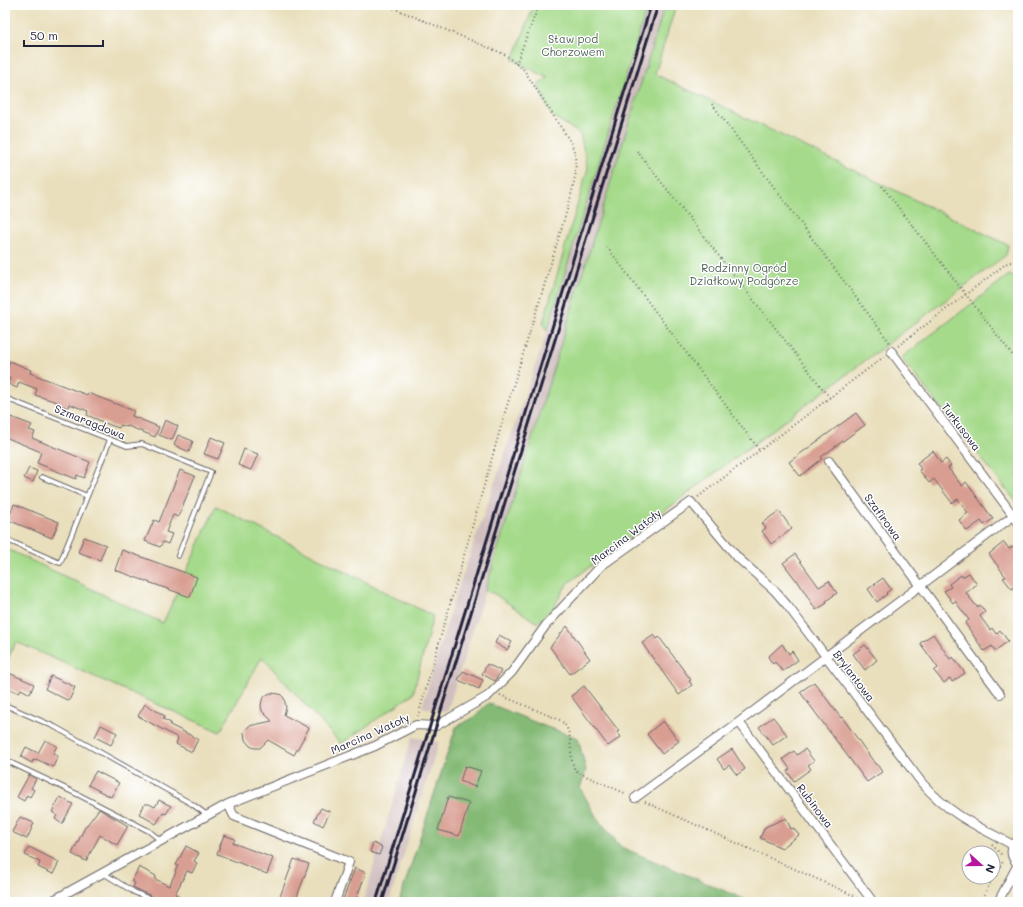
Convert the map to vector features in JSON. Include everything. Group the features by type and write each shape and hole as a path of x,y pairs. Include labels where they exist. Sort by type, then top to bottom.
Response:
{"street":[{"name":"Turkusowa","path":"893,350 1016,519 920,585"},
{"name":"Szafirowa","path":"829,461 1000,694"},
{"name":"Marcina Watoły","path":"50,902 228,804 375,746 416,725 436,726 488,696 512,672 546,625 601,566 692,502"},
{"name":"Brylantowa","path":"692,502 738,558 774,590 932,795 962,818 1016,843"},
{"path":"635,798 826,657 920,585"},
{"name":"Rubinowa","path":"739,722 873,902"},
{"path":"228,804 234,816 349,862 335,902"},
{"path":"998,902 1018,864 1011,855 1011,850 1016,843"}],"lane":[{"name":"Szmaragdowa","path":"5,398 110,440 127,446 142,444 211,472 178,556"},
{"path":"5,539 60,564 110,440"},
{"path":"42,477 87,496"},
{"path":"5,705 55,727 192,804 208,815"},
{"path":"5,760 149,831 161,841"},
{"path":"103,873 134,892 156,902"},
{"path":"1013,902 1018,894"}],"path":[{"path":"386,5 504,54 524,70 571,143 575,154 576,172 570,200 506,409 416,725"},
{"path":"516,64 538,5"},
{"path":"712,104 893,350"},
{"path":"637,151 830,398"},
{"path":"882,186 1018,362"},
{"path":"607,246 760,451"},
{"path":"692,502 1007,263 1018,260"},
{"path":"492,692 560,720 567,727 569,732 572,759 575,770 862,899"},
{"path":"1001,855 1004,862 1001,867"},
{"path":"981,902 989,885"}],"shaded area":[{"path":"648,5 665,5 447,712 422,707 452,606 547,331"},
{"path":"412,737 439,742 389,902 363,902"}],"green space":[{"name":"Staw pod Chorzowem","path":"534,5 648,5 547,331 543,323 588,168 580,134 551,115 538,85 548,78 513,60"},
{"name":"Rodzinny Ogród Działkowy Podgórze","path":"665,5 676,5 655,74 1008,245 1006,255 567,584 553,609 537,623 493,593 485,591"},
{"path":"1009,275 1018,279 1018,504 901,358"},
{"path":"216,506 433,616 413,694 341,744 262,657 220,732 16,642 5,665 5,548 163,623"},
{"path":"488,703 578,738 586,770 580,788 598,820 621,847 751,902 399,902 456,727 473,718"}],"building":[{"path":"10,361 31,370 30,373 134,411 132,416 159,427 155,437 128,426 121,425 119,428 110,425 87,415 88,411 69,404 68,408 59,405 60,403 35,395 37,389 19,382 17,388 8,384 10,378 5,377 5,373"},
{"path":"856,413 865,425 821,457 822,459 800,476 789,462"},
{"path":"11,417 32,425 29,430 35,432 32,438 90,462 84,478 77,475 76,479 37,463 41,452 5,437 5,420 9,422"},
{"path":"165,420 178,426 172,440 159,435"},
{"path":"178,435 193,441 189,452 174,445"},
{"path":"211,437 225,443 218,459 204,454"},
{"path":"244,449 258,454 251,470 238,465"},
{"path":"933,451 941,463 946,459 951,466 948,468 962,486 966,482 993,519 984,525 981,521 967,531 959,520 968,513 958,499 952,503 934,479 929,483 919,470 921,469 917,463"},
{"path":"29,468 37,471 33,482 24,478"},
{"path":"180,470 195,476 178,517 173,515 166,532 172,534 168,544 163,542 160,547 145,541 154,520 159,522"},
{"path":"14,504 59,522 52,538 8,520"},
{"path":"779,511 792,529 771,544 762,531 766,528 762,523"},
{"path":"84,537 106,545 100,560 78,552"},
{"path":"1004,542 1009,549 1013,546 1018,554 1018,585 1012,589 1003,578 1006,577 989,554"},
{"path":"122,550 197,577 190,597 115,570"},
{"path":"795,554 819,587 829,581 837,593 826,601 827,603 816,610 797,580 783,563"},
{"path":"969,573 977,584 966,593 977,607 980,605 985,612 980,616 990,630 992,628 996,634 1000,630 1008,641 995,651 992,646 984,651 965,623 969,620 955,601 953,603 944,591 951,587 949,584 961,575 962,577"},
{"path":"883,578 891,589 877,602 868,589"},
{"path":"567,626 590,659 570,674 550,647"},
{"path":"933,634 950,659 953,657 965,673 952,682 950,678 944,683 934,671 938,668 920,643"},
{"path":"499,635 512,642 507,650 495,643"},
{"path":"654,635 657,639 659,637 691,680 689,681 692,685 679,695 642,643"},
{"path":"782,644 789,654 792,651 798,660 783,671 775,662 773,664 768,657"},
{"path":"865,645 877,660 865,670 853,654"},
{"path":"487,664 501,671 495,681 482,674"},
{"path":"463,671 483,680 479,689 458,680"},
{"path":"9,673 34,684 30,694 21,689 19,693 5,687 5,682"},
{"path":"51,676 75,687 69,701 45,689"},
{"path":"814,682 841,718 842,717 882,772 867,782 800,692"},
{"path":"584,686 619,731 617,732 621,737 608,746 571,696"},
{"path":"270,693 280,694 284,698 286,707 284,715 309,728 294,755 268,740 260,748 254,748 245,740 244,732 249,726 272,721 262,711 261,706 262,700"},
{"path":"145,704 165,716 163,719 171,723 170,725 198,739 192,752 176,744 178,738 138,716"},
{"path":"773,717 787,735 773,745 759,727"},
{"path":"663,721 679,741 662,754 647,734"},
{"path":"101,725 117,733 111,745 95,737"},
{"path":"45,740 57,746 53,753 58,756 53,767 36,759 35,761 33,760 32,763 21,757 26,747 38,753"},
{"path":"732,749 745,769 737,775 729,765 724,769 717,759"},
{"path":"805,749 814,761 808,765 811,769 794,781 787,771 790,769 783,759 794,751 797,755"},
{"path":"465,766 481,771 475,787 460,781"},
{"path":"96,771 119,783 111,797 88,785"},
{"path":"29,775 36,779 31,788 34,790 30,797 27,795 24,801 17,797"},
{"path":"60,797 73,804 62,824 55,819 57,815 52,812"},
{"path":"448,797 469,803 459,836 438,830"},
{"path":"159,800 171,806 166,814 163,813 156,824 139,814 145,804 155,807"},
{"path":"321,808 330,812 323,826 314,821"},
{"path":"99,809 128,826 117,845 100,835 86,861 72,854 86,825"},
{"path":"20,817 34,823 27,839 12,832"},
{"path":"786,818 791,829 793,828 799,835 782,848 760,838 765,827"},
{"path":"224,835 235,839 233,843 273,858 267,874 217,854"},
{"path":"373,843 382,847 379,855 370,852"},
{"path":"186,846 199,853 194,861 197,863 192,873 187,871 175,894 179,896 176,902 163,902 133,887 135,883 132,881 139,867 156,876 155,879 169,886 178,866 176,865"},
{"path":"29,847 59,862 53,874 38,867 40,862 25,855"},
{"path":"294,859 309,864 295,902 278,902"},
{"path":"355,868 366,873 355,902 342,902"}],"railway":[{"path":"376,902 651,5"},
{"path":"382,902 658,5"}]}
